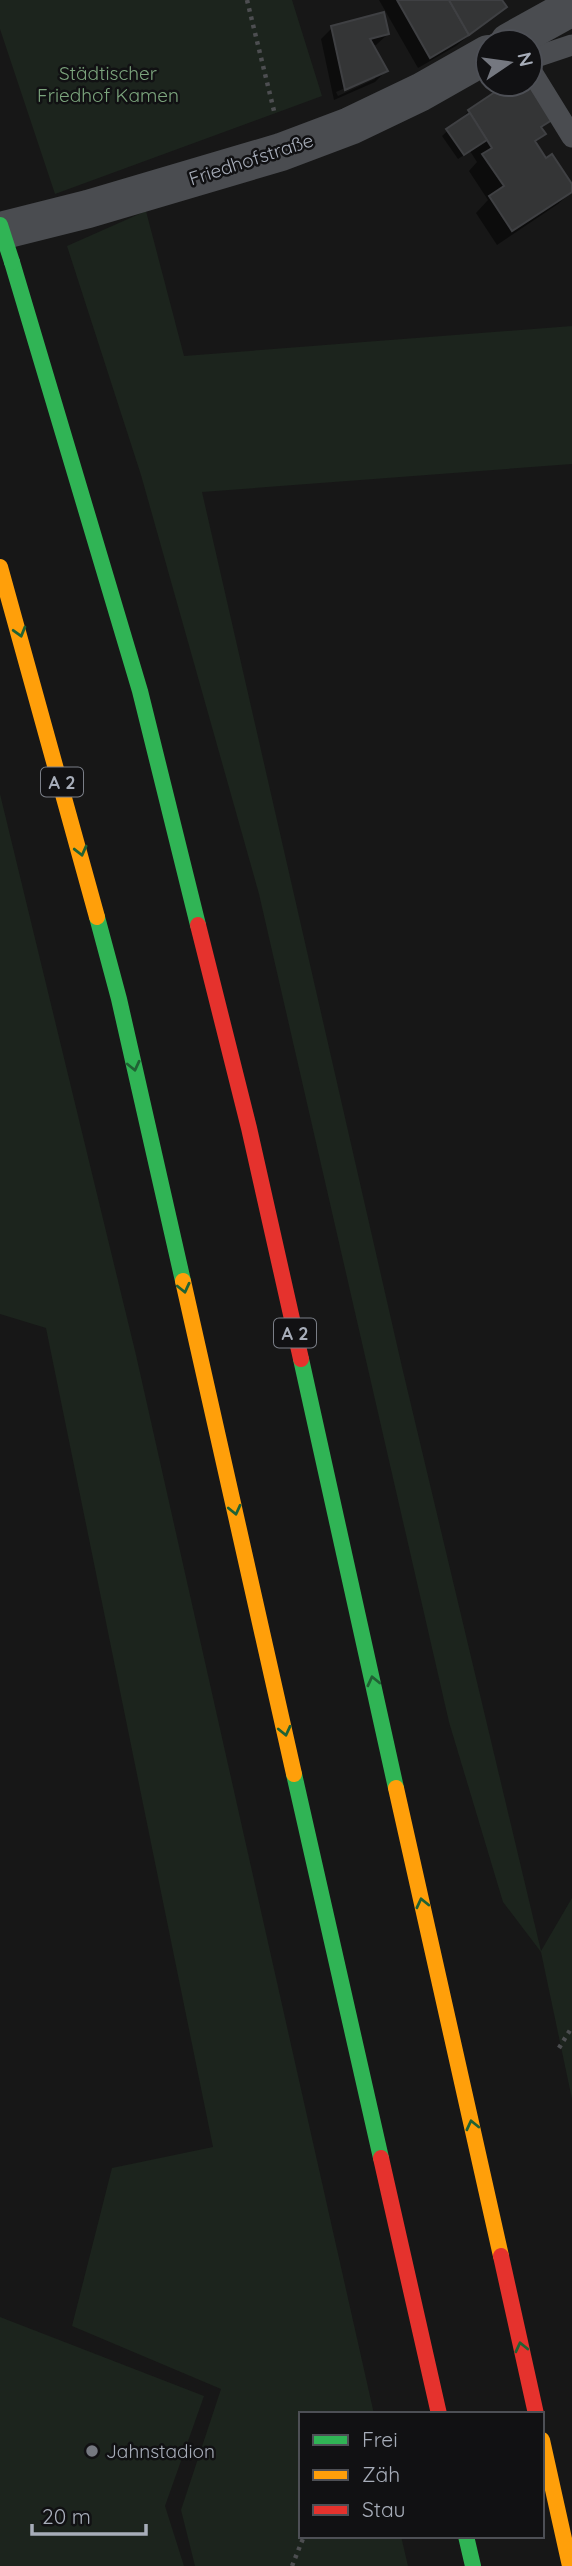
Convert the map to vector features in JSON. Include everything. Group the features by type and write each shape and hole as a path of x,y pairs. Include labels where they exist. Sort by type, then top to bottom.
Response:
{"highway":[{"name":"A 2","path":"0,225 140,691 249,1128 536,2412"},
{"name":"A 2","path":"0,567 78,842 119,999 439,2412"},
{"path":"544,2450 570,2566"},
{"path":"466,2538 473,2566"}],"street":[{"name":"Friedhofstraße","path":"544,28 572,7"},
{"name":"Friedhofstraße","path":"6,246 88,209 281,152 474,69"}],"lane":[{"path":"544,48 572,45"},
{"path":"544,95 572,136"}],"path":[{"path":"247,0 275,112 281,152"},
{"path":"559,2048 572,2027"},
{"path":"292,2566 303,2538"}],"green space":[{"name":"Städtischer Friedhof Kamen","path":"0,0 292,0 322,96 55,194 0,29"},
{"path":"146,211 184,356 572,326 572,464 202,492 402,1367 541,1951 572,1898 572,2099 541,1952 503,1902 449,1722 259,894 141,475 67,246"},
{"path":"0,794 136,1355 374,2412 299,2412 299,2538 401,2538 408,2566 195,2566 181,2510 221,2389 72,2326 112,2168 213,2147 46,1328 0,1314"},
{"name":"Jahnstadion","path":"0,2317 204,2396 165,2506 184,2566 0,2566"}],"building":[{"path":"397,0 449,0 469,35 430,58"},
{"path":"449,0 502,0 507,7 478,28 474,28 469,35"},
{"path":"384,12 389,34 370,39 388,71 345,90 331,26"},
{"path":"486,98 537,98 552,120 541,127 546,134 535,141 546,158 552,154 572,184 572,192 512,231 489,196 504,186 482,154 492,148 468,110"},
{"path":"470,113 487,140 464,155 446,129"}],"traffic: fast":[{"path":"0,225 12,262"},
{"path":"12,262 140,691 198,925"},
{"path":"97,917 119,999 183,1281"},
{"path":"301,1359 396,1788"},
{"path":"294,1774 381,2158"},
{"path":"466,2538 473,2566"}],"traffic: slow":[{"path":"0,567 97,917"},
{"path":"183,1281 294,1774"},
{"path":"396,1788 501,2256"},
{"path":"544,2449 570,2566"}],"traffic: jam":[{"path":"198,925 249,1128 301,1359"},
{"path":"381,2158 439,2412"},
{"path":"501,2256 536,2412"}],"place":[{"name":"Jahnstadion","path":"92,2451"}]}
